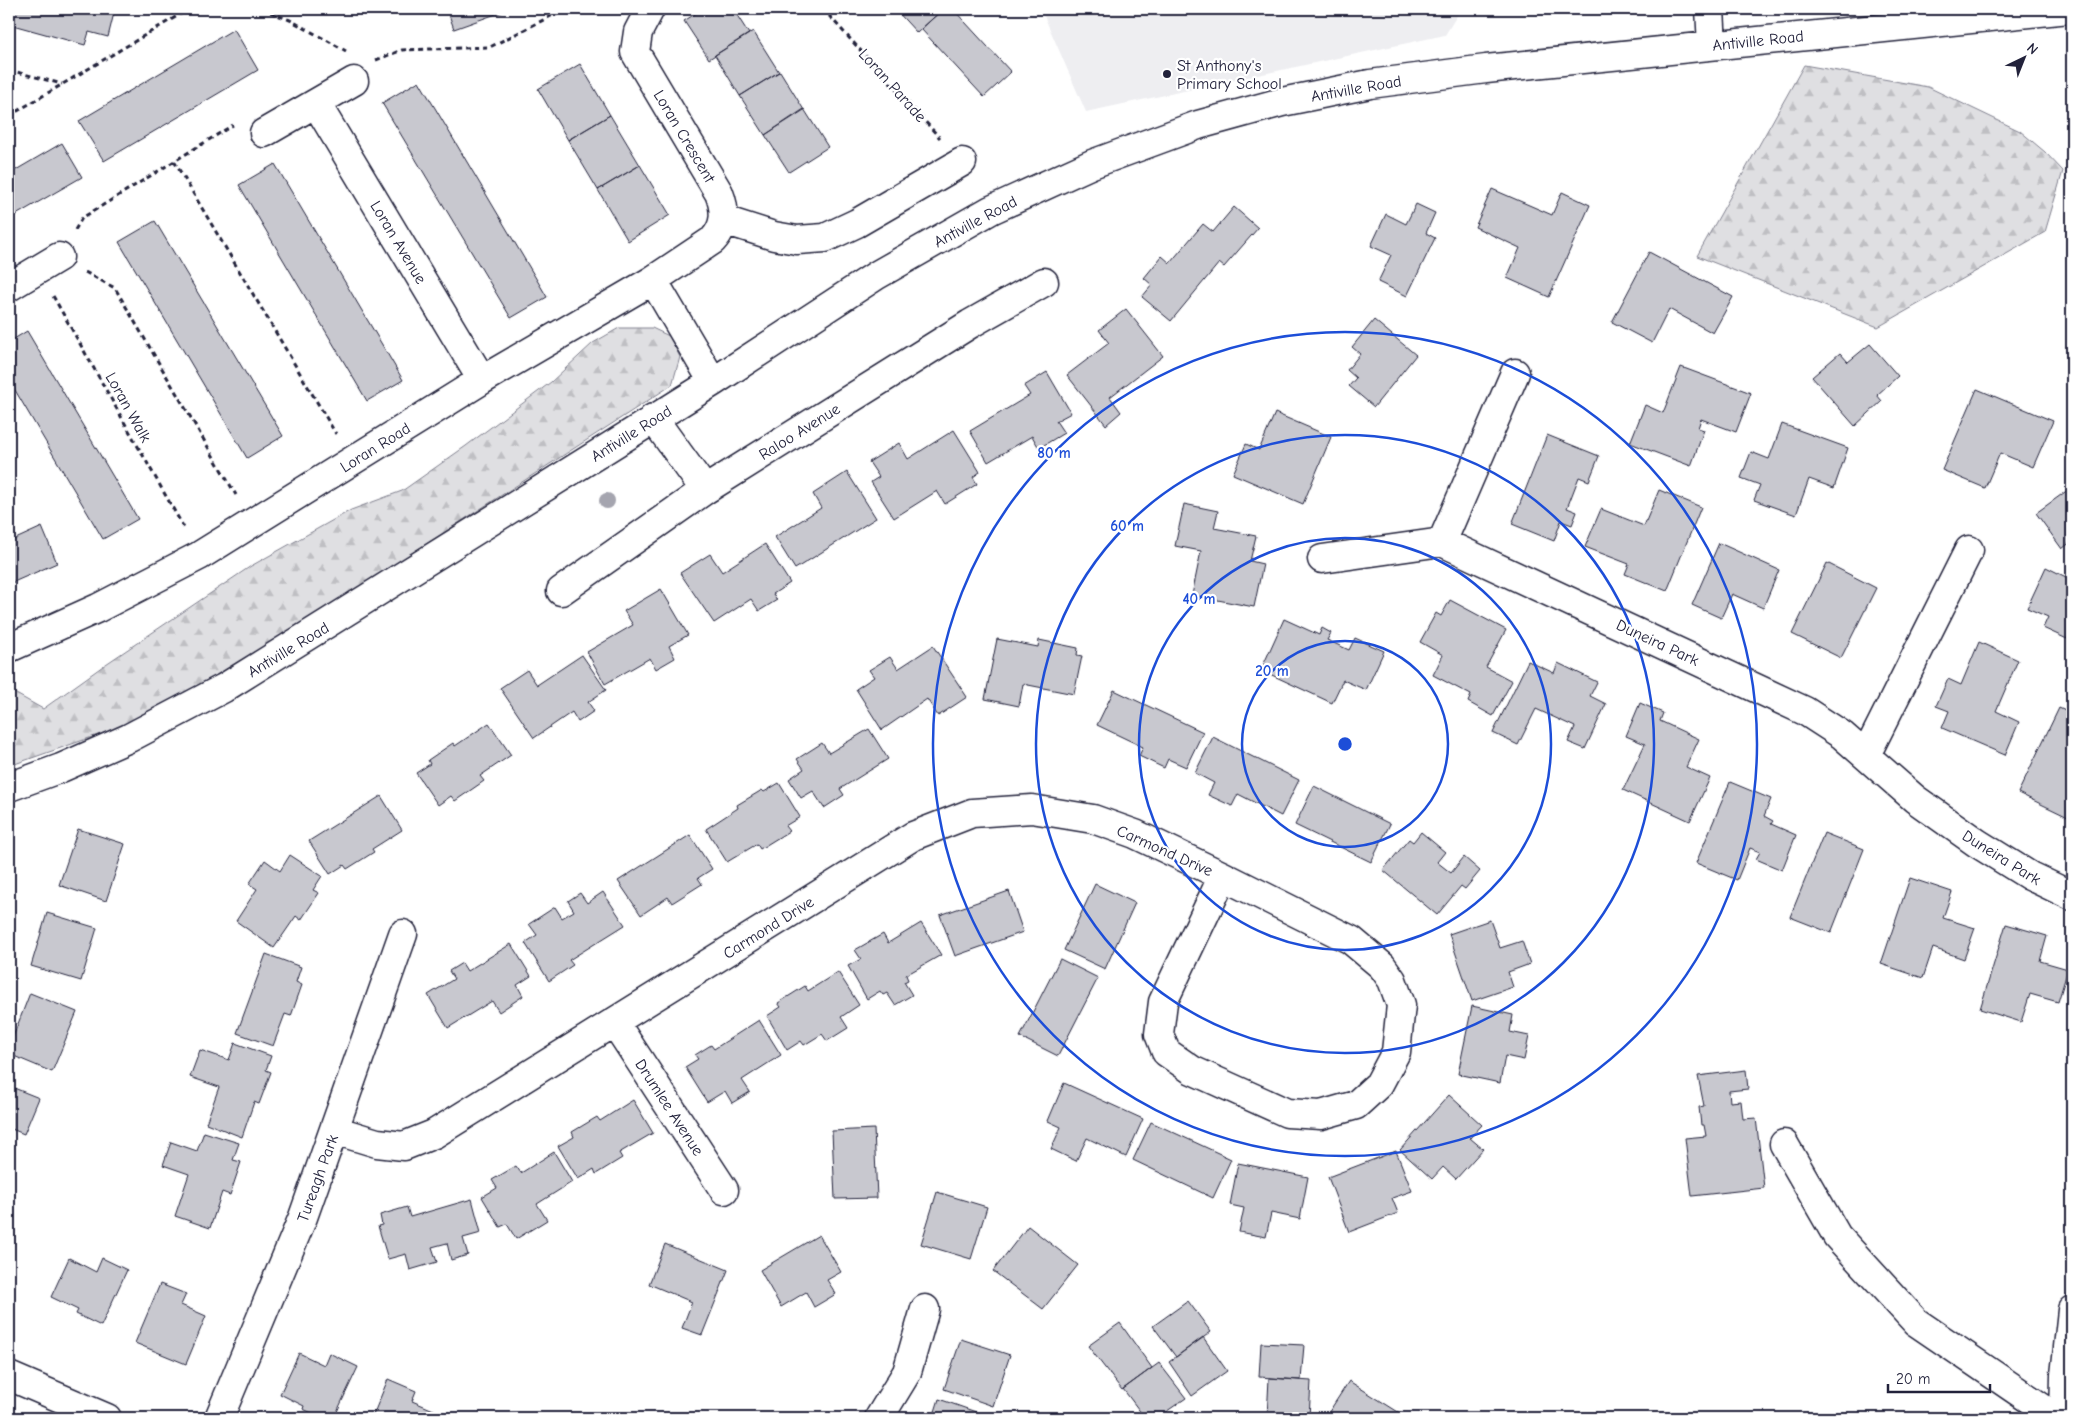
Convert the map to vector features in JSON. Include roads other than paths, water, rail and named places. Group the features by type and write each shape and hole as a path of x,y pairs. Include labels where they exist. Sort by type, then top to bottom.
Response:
{"street":[{"name":"Loran Crescent","path":"650,9 645,16 636,39 636,56 716,186 722,201 724,220"},
{"path":"1710,9 1712,45"},
{"name":"Antiville Road","path":"9,787 61,768 129,738 224,688 328,625 713,382 877,275 991,210 1092,164 1198,126 1282,102 1370,84 1486,69 2069,9"},
{"path":"264,133 316,103 358,66"},
{"name":"Loran Avenue","path":"316,103 482,380"},
{"path":"724,220 774,236 803,240 825,238 857,223 962,162"},
{"name":"Loran Road","path":"9,648 98,608 200,556 482,380 653,280 708,244 719,232 724,220"},
{"path":"9,287 48,263"},
{"path":"653,280 713,382"},
{"name":"Raloo Avenue","path":"562,591 705,490 970,324 1044,282"},
{"path":"1322,559 1442,542 1515,373"},
{"path":"654,418 705,490"},
{"name":"Duneira Park","path":"1442,542 1805,711 1842,735 1866,754 1915,799 1969,838 2030,876 2072,896"},
{"path":"1866,754 1969,550"},
{"name":"Carmond Drive","path":"334,1130 377,1143 404,1146 434,1134 913,836 972,812 1032,809 1093,819 1135,834 1223,876 1351,940 1382,966 1392,980 1401,1006 1396,1052 1378,1084 1356,1105 1321,1115 1287,1113 1192,1070 1166,1052 1159,1034 1163,1002 1223,876"},
{"name":"Tureagh Park","path":"219,1418 294,1239 403,934"},
{"name":"Drumlee Avenue","path":"615,1023 724,1190"},
{"path":"1784,1144 1837,1236 1916,1322 2056,1418"},
{"path":"878,1418 908,1372 926,1309"},
{"path":"2064,1418 2065,1375 2072,1310"},
{"path":"9,1376 106,1418"}],"place":[{"name":"St Anthony's Primary School","path":"1167,74"}]}
